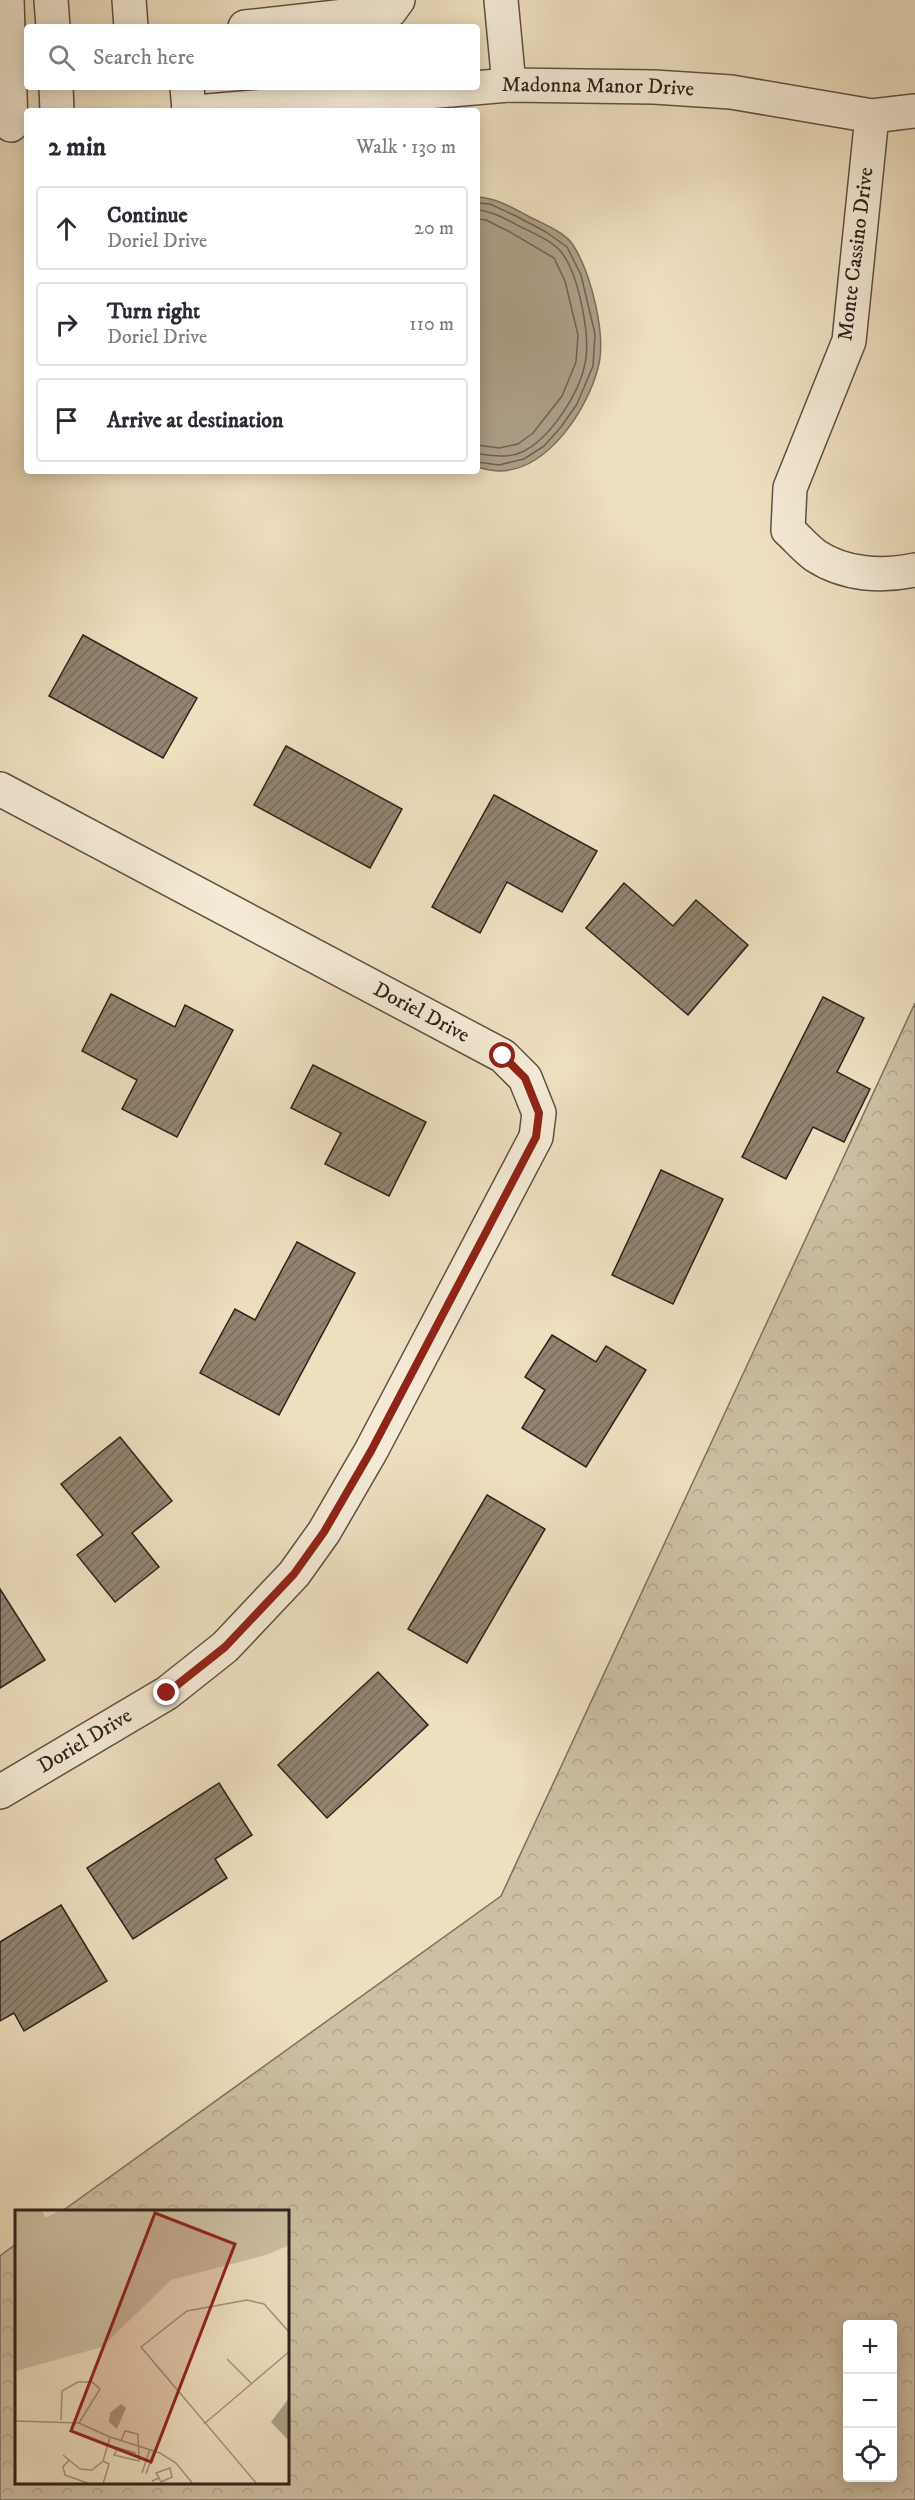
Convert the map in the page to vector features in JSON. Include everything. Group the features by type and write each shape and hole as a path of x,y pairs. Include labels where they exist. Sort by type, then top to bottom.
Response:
{"street":[{"path":"7,0 13,125"},
{"path":"51,0 53,24"},
{"path":"129,0 131,24"},
{"path":"273,24 390,11 398,0"},
{"path":"501,0 510,85"},
{"name":"Madonna Manor Drive","path":"480,89 510,85 654,87 732,92 872,116 915,111"},
{"path":"56,90 57,108"},
{"path":"187,90 189,108"},
{"name":"Madonna Manor Drive","path":"275,108 388,103 476,90"},
{"name":"Monte Cassino Drive","path":"872,116 849,341 790,488 788,530 816,556 857,573 897,574 915,570"},
{"name":"Doriel Drive","path":"0,789 503,1056 525,1078 539,1113 536,1137 371,1451 324,1532 294,1574 225,1647 167,1693 0,1792"}],"green space":[{"path":"915,1003 915,2500 0,2500 0,2256 15,2245 15,2485 290,2485 290,2210 64,2210 501,1896"}],"water":[{"path":"480,197 509,206 552,228 569,240 586,272 596,305 600,339 598,368 593,384 575,419 563,435 534,460 518,468 491,470 480,468"}],"building":[{"path":"83,635 197,698 163,758 49,696"},
{"path":"286,746 402,809 370,868 254,805"},
{"path":"494,795 597,851 562,912 507,882 480,933 432,907"},
{"path":"624,883 673,926 696,900 748,945 688,1015 586,928"},
{"path":"111,994 175,1027 185,1005 233,1030 177,1137 122,1109 137,1080 82,1051"},
{"path":"823,997 864,1018 837,1072 870,1089 844,1142 813,1127 786,1179 742,1157"},
{"path":"313,1065 426,1122 389,1196 325,1164 341,1133 291,1108"},
{"path":"661,1170 723,1199 673,1304 612,1275"},
{"path":"297,1242 355,1273 279,1415 200,1373 235,1309 255,1320"},
{"path":"552,1335 596,1362 606,1346 646,1370 586,1467 522,1428 545,1390 525,1377"},
{"path":"120,1437 172,1501 132,1533 159,1567 115,1602 77,1555 103,1535 61,1484"},
{"path":"487,1495 545,1529 467,1663 408,1629"},
{"path":"0,1589 45,1660 0,1688"},
{"path":"378,1672 428,1725 327,1818 278,1765"},
{"path":"219,1783 252,1835 215,1859 227,1878 133,1939 87,1868"},
{"path":"61,1905 107,1981 24,2031 14,2013 0,2021 0,1942"}],"route":[{"path":"167,1693 225,1647 294,1574 324,1532 371,1451 536,1137 539,1113 525,1078 503,1056"}]}
